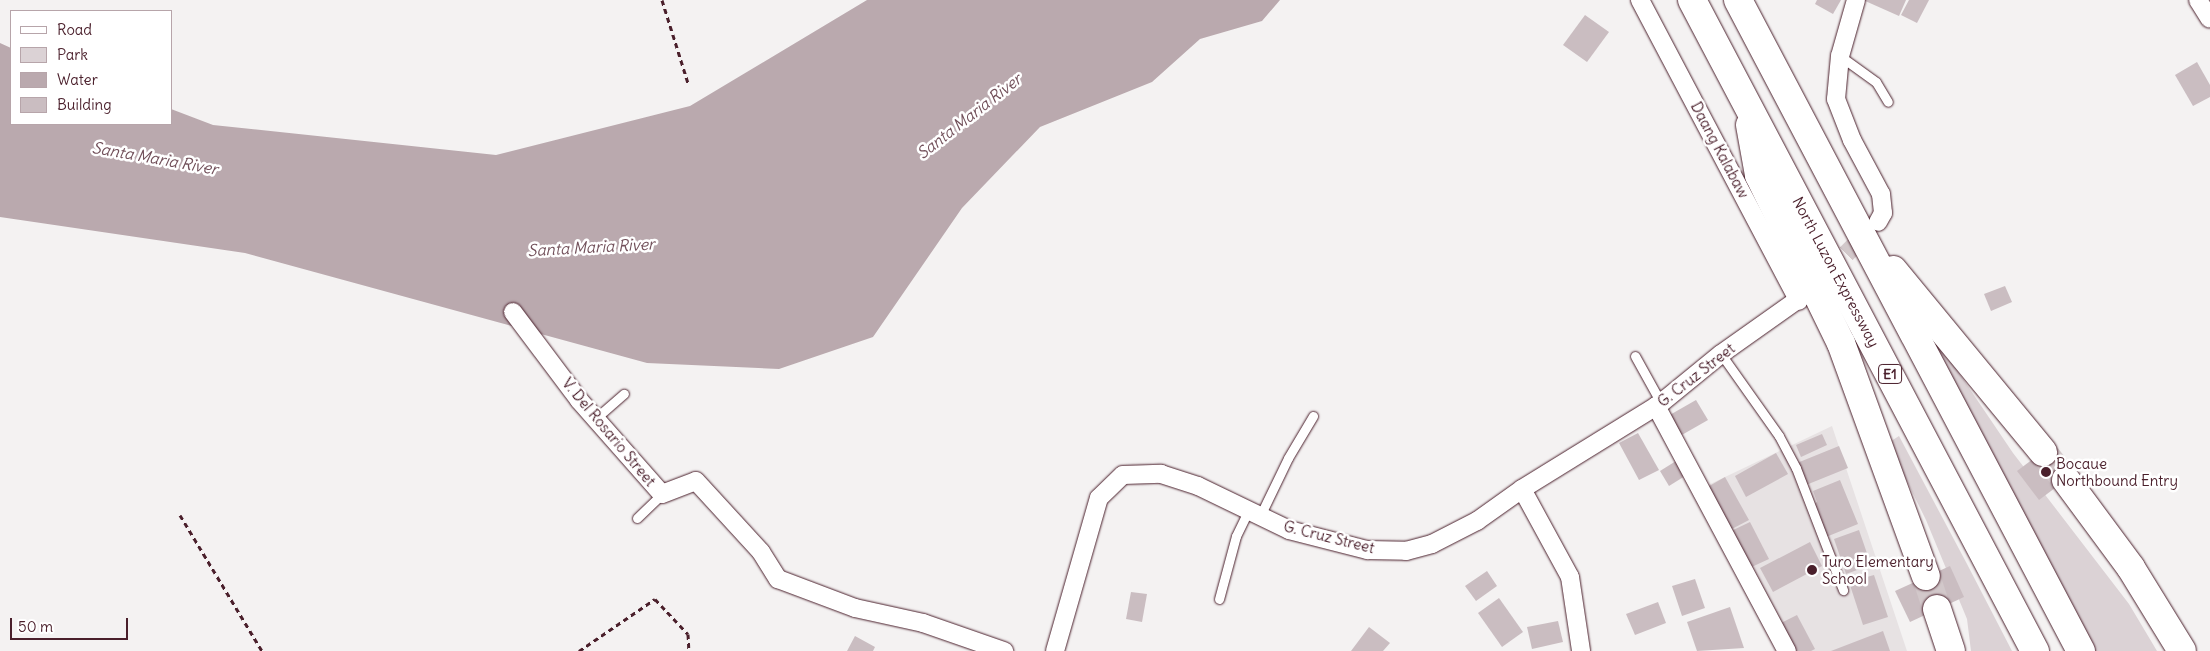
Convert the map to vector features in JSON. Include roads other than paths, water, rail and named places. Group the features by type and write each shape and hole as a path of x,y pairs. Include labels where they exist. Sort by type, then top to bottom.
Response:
{"highway":[{"name":"North Luzon Expressway","path":"1692,0 2035,651"},
{"path":"1738,0 1869,227 2081,651"},
{"path":"1744,96 1759,175 1841,343 1926,576"},
{"path":"1869,227 2043,452"},
{"path":"2066,480 2131,568 2178,649"},
{"path":"1937,609 1951,651"}],"street":[{"name":"Daang Kalabaw","path":"1640,0 1805,296"},
{"path":"1856,0 1840,56 1836,99 1852,140 1881,194 1883,213 1869,227"},
{"path":"2198,0 2210,19"},
{"name":"G. Cruz Street","path":"1055,651 1099,498 1123,475 1161,474 1198,486 1289,530 1367,550 1406,551 1432,544 1470,525 1522,488 1659,405 1721,354 1805,296"},
{"name":"V. Del Rosario Street","path":"513,312 578,400 662,494 696,482 761,552 778,579 855,608 924,623 1004,651"},
{"path":"1659,405 1787,651"},
{"path":"1522,488 1570,577 1581,651"}],"lane":[{"path":"1840,56 1876,82 1888,102"},
{"path":"1721,354 1779,436 1796,468 1843,590"},
{"path":"1635,356 1659,405"},
{"path":"596,418 624,394"},
{"path":"1219,598 1236,536 1254,514 1313,416"},
{"path":"637,518 662,494"}],"water":[{"name":"Santa Maria River","path":"867,0 1280,0 1262,21 1200,39 1152,82 1040,127 962,208 873,337 779,369 647,363 245,253 0,217 0,43 10,48 10,125 172,125 172,109 213,125 496,155 690,106"}],"tunnel":[{"path":"1827,273 1869,231"},
{"path":"2043,452 2066,480"},
{"path":"1926,576 1937,609"}],"place":[{"name":"Bocaue Northbound Entry","path":"2046,472"},
{"name":"Turo Elementary School","path":"1812,570"}]}
